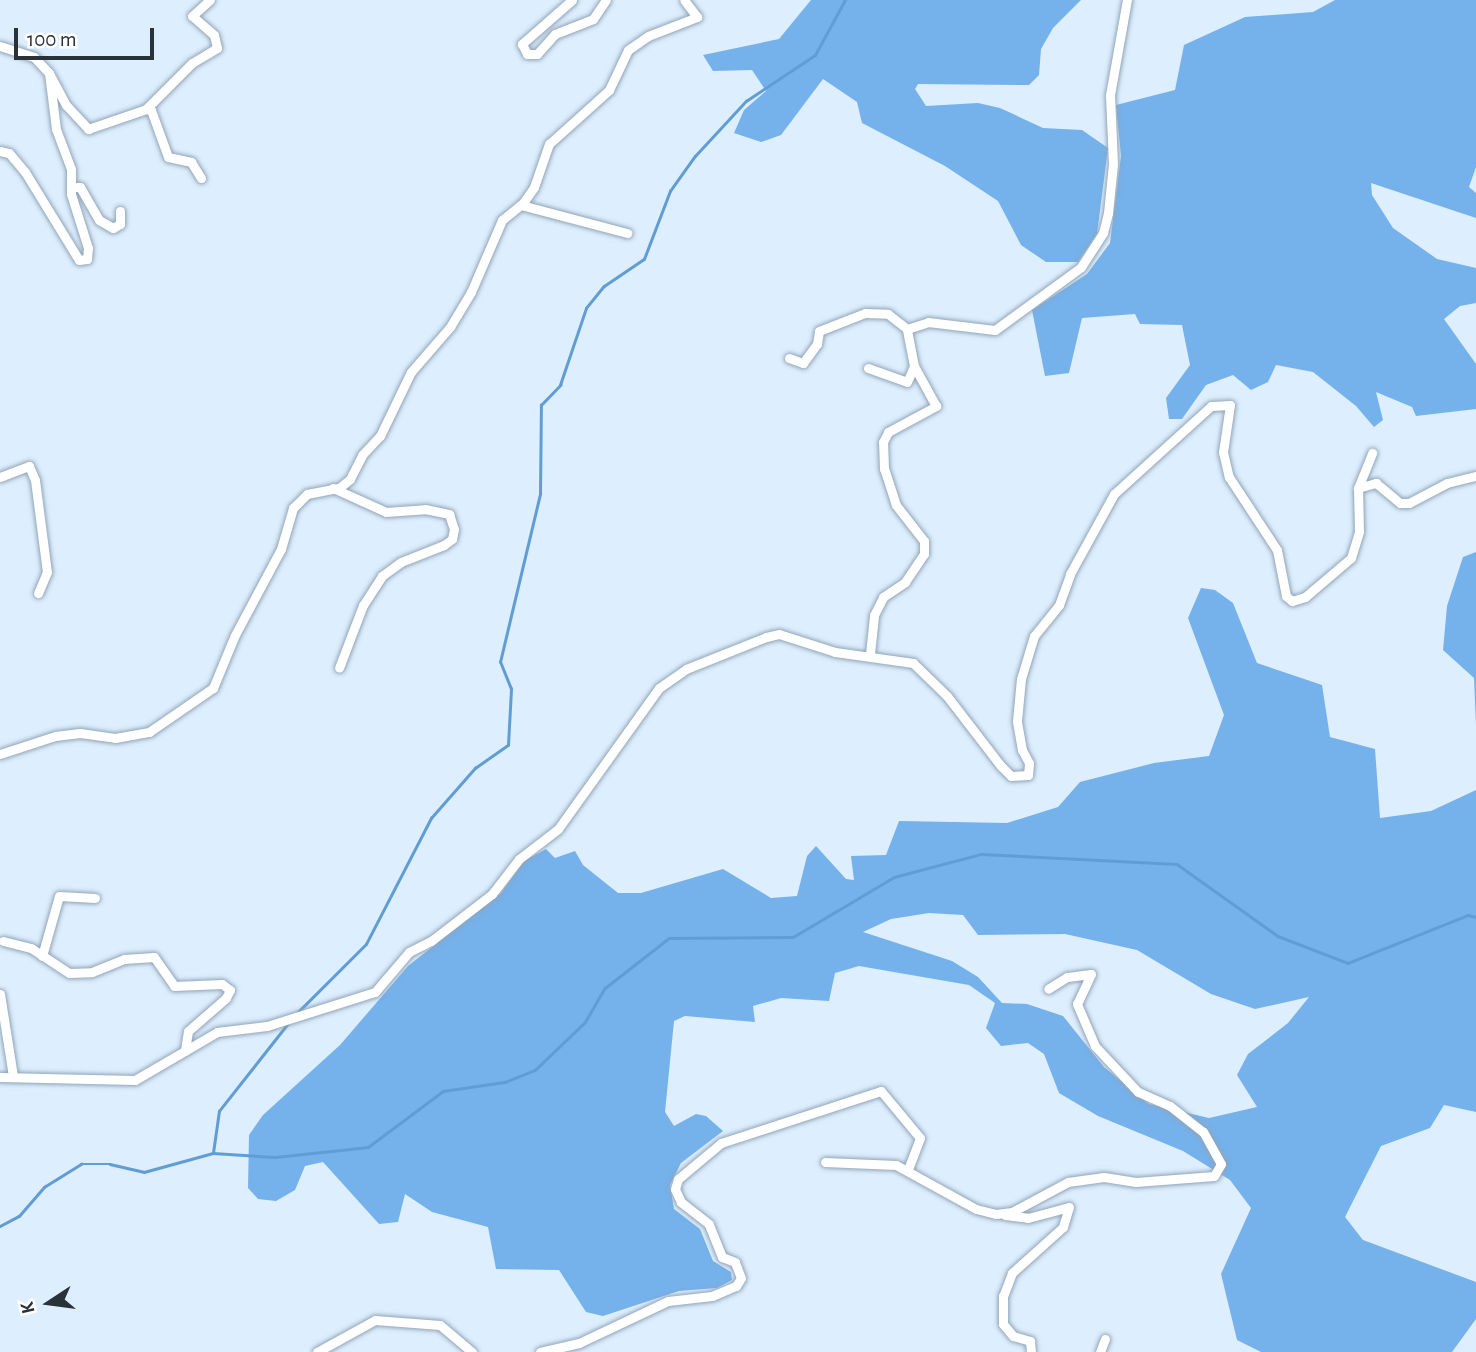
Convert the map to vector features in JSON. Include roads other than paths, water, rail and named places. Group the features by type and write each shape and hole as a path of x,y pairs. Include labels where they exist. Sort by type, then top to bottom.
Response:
{"street":[{"path":"0,46 34,57 49,73 66,105 88,128 146,108 192,63 217,48 214,35 192,16 210,0"},
{"path":"572,0 522,44 527,54 537,54 555,34 593,19 606,0"},
{"path":"0,754 68,734 115,738 149,732 213,688 235,635 281,549 293,508 307,494 333,488 350,479 362,455 380,436 411,372 450,327 471,292 502,220 521,205 534,187 549,144 608,90 628,50 648,36 697,17 684,0"},
{"path":"907,328 928,322 995,330 1082,267 1108,214 1113,164 1110,95 1127,0"},
{"path":"0,151 9,153 25,172 79,260 87,259 72,187 71,169 55,129 49,73"},
{"path":"146,108 151,110 168,157 191,162 201,178"},
{"path":"72,187 80,187 99,220 113,228 120,224 120,211"},
{"path":"521,205 626,233"},
{"path":"789,358 803,363 817,344 819,331 851,316 888,314 907,328 914,366 913,375 901,383 868,368"},
{"path":"870,654 874,615 883,597 905,582 924,554 924,541 887,487 884,469 883,442 888,432 936,406 914,366"},
{"path":"0,1076 135,1080 217,1032 267,1026 375,992 408,952 431,941 492,894 519,859 558,829 649,700 672,677 779,634 835,652 870,654 913,663 947,696 1001,766 1020,778 1028,775 1029,763 1018,731 1021,679 1034,636 1059,605 1070,573 1114,494 1200,412 1230,405 1223,452 1229,477 1277,550 1286,596 1292,601 1305,597 1351,558 1359,531 1357,488 1372,453"},
{"path":"0,477 29,466 35,480 47,572 38,593"},
{"path":"1357,488 1376,483 1400,503 1409,503 1447,483 1476,475"},
{"path":"333,488 386,512 425,509 449,514 454,529 452,539 444,545 382,576 363,605 339,668"},
{"path":"43,956 59,896 95,898"},
{"path":"4,941 32,948 69,973 92,972 124,959 154,957 174,986 222,984 230,990 226,998 188,1031 185,1051"},
{"path":"996,1214 1012,1212 1068,1182 1104,1177 1136,1182 1204,1178 1214,1176 1221,1164 1203,1132 1170,1106 1138,1092 1095,1046 1077,1004 1091,974 1067,977 1048,989"},
{"path":"0,994 13,1076"},
{"path":"540,1352 579,1343 668,1301 712,1296 736,1286 741,1278 735,1262 722,1257 709,1224 681,1202 675,1189 678,1179 721,1143 881,1091 920,1138 908,1169"},
{"path":"825,1161 908,1169 976,1209 996,1214 1028,1218 1069,1208 1063,1227 1012,1273 1003,1296 1003,1324 1013,1336 1030,1341 1031,1352"},
{"path":"317,1352 374,1320 440,1325 472,1352"},
{"path":"1100,1352 1105,1339"}],"waterway":[{"path":"298,1012 366,944 431,818 475,768 508,745 511,689 500,662 540,494 541,405 560,385 586,308 604,286 644,259 670,191 695,156 746,101 815,55 845,0"},
{"path":"213,1153 275,1157 368,1147 443,1091 505,1082 535,1070 585,1022 605,988 669,938 793,937 894,877 981,854 1177,864 1278,936 1348,963 1468,915 1476,917"},
{"path":"0,1226 19,1216 44,1187 81,1164 110,1164 144,1172 213,1153 219,1111 289,1022"}]}
